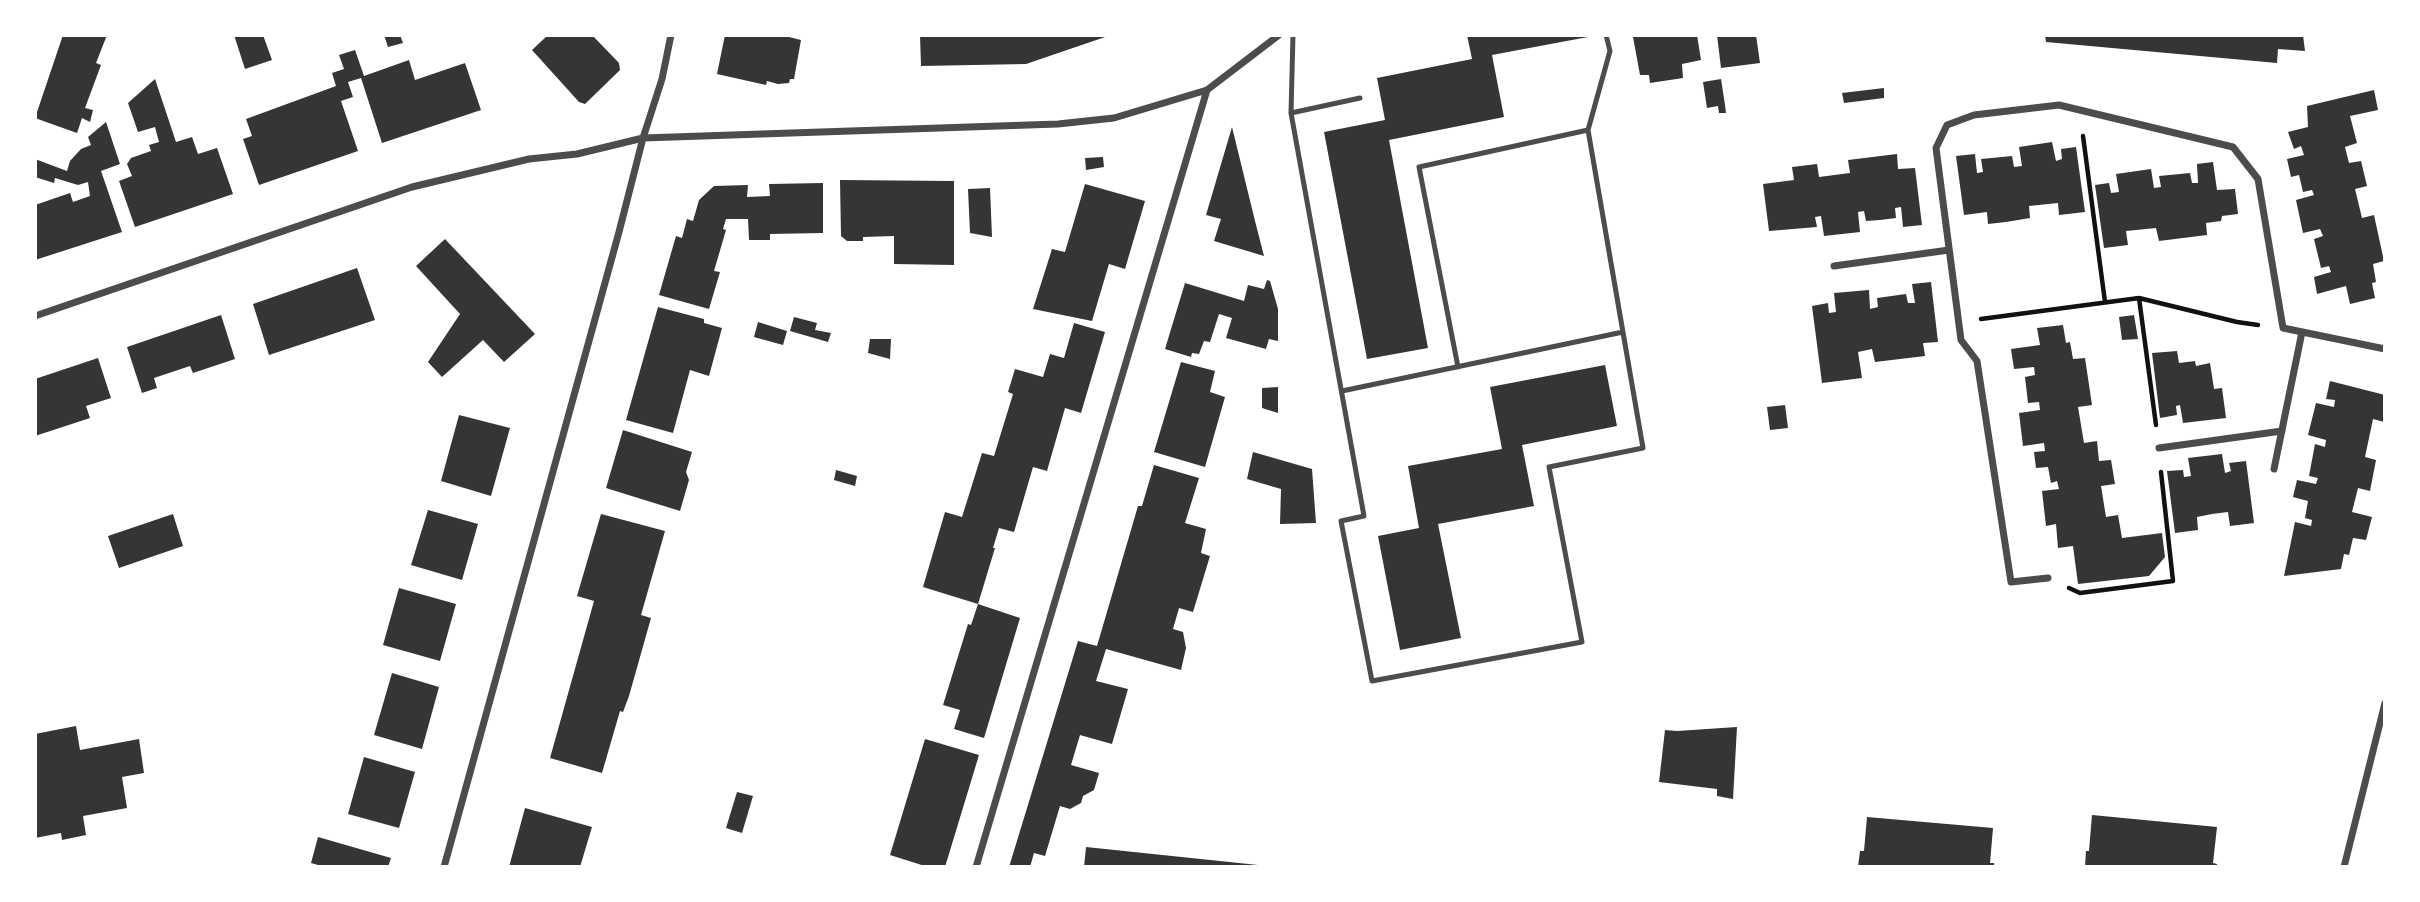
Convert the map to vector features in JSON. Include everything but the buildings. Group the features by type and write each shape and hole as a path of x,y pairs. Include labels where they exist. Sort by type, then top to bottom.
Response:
{"street":[{"path":"444,867 643,138 663,79 671,35"},
{"path":"35,317 412,187 529,159 577,154 643,138 1058,124 1114,118 1207,90 1279,35"},
{"path":"975,867 1207,90"},
{"path":"2048,578 2011,582 1977,361 1961,340 1936,148 1947,125 1974,115 2059,105 2233,147 2258,179 2283,328 2385,349"},
{"path":"1834,266 1949,250"},
{"path":"2274,470 2302,332"},
{"path":"2159,448 2283,431"},
{"path":"2344,867 2385,703"}],"lane":[{"path":"1293,35 1291,113 1364,516 1340,521 1372,681 1582,642 1549,467 1643,448 1588,130 1610,51 1606,35"},
{"path":"1291,113 1360,98"},
{"path":"1458,367 1419,167 1588,130"},
{"path":"1342,391 1623,332"}],"path":[{"path":"2080,110 2105,302"},
{"path":"2048,578 2080,593 2173,581 2139,298"},
{"path":"1959,323 2139,298 2237,322 2283,328"}]}
